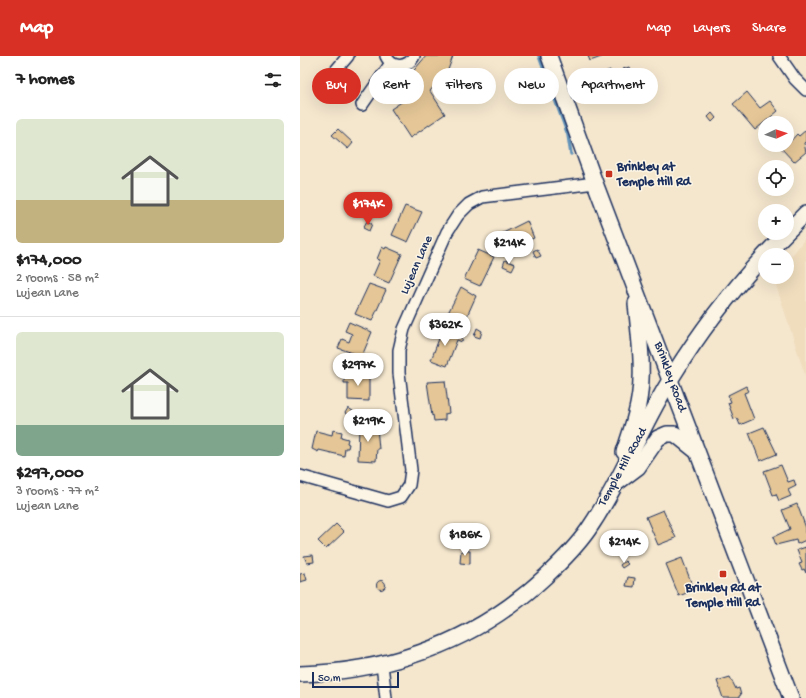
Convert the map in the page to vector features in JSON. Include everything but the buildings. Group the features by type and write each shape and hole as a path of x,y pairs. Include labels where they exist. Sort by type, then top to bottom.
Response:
{"main road":[{"name":"Brinkley Road","path":"549,56 595,183 671,378 697,452 791,698"},
{"name":"Temple Hill Road","path":"794,224 806,213"},
{"name":"Temple Hill Road","path":"300,674 351,671 382,665 414,656 449,642 484,624 515,604 568,554 588,530 615,484 671,378 705,326 734,289 779,240"},
{"path":"615,484 638,405 641,379 640,346 634,283"},
{"path":"615,484 638,467 658,438 667,434 675,434 697,452"}],"street":[{"path":"338,68 348,56"},
{"path":"362,105 389,59 401,66 406,64 414,56"},
{"path":"779,56 795,80 806,90"},
{"name":"Lujean Lane","path":"300,476 313,481 388,501 401,497 409,485 411,470 399,373 399,350 407,322 447,232 458,215 469,204 482,197 595,183"},
{"path":"382,665 386,698"}],"shaded area":[{"path":"806,237 806,378 776,284 794,284 794,253"}],"waterway":[{"path":"539,56 568,135 571,154"}],"place":[{"name":"Brinkley at Temple Hill Rd","path":"609,174"},
{"name":"Brinkley Rd at Temple Hill Rd","path":"723,574"}]}
